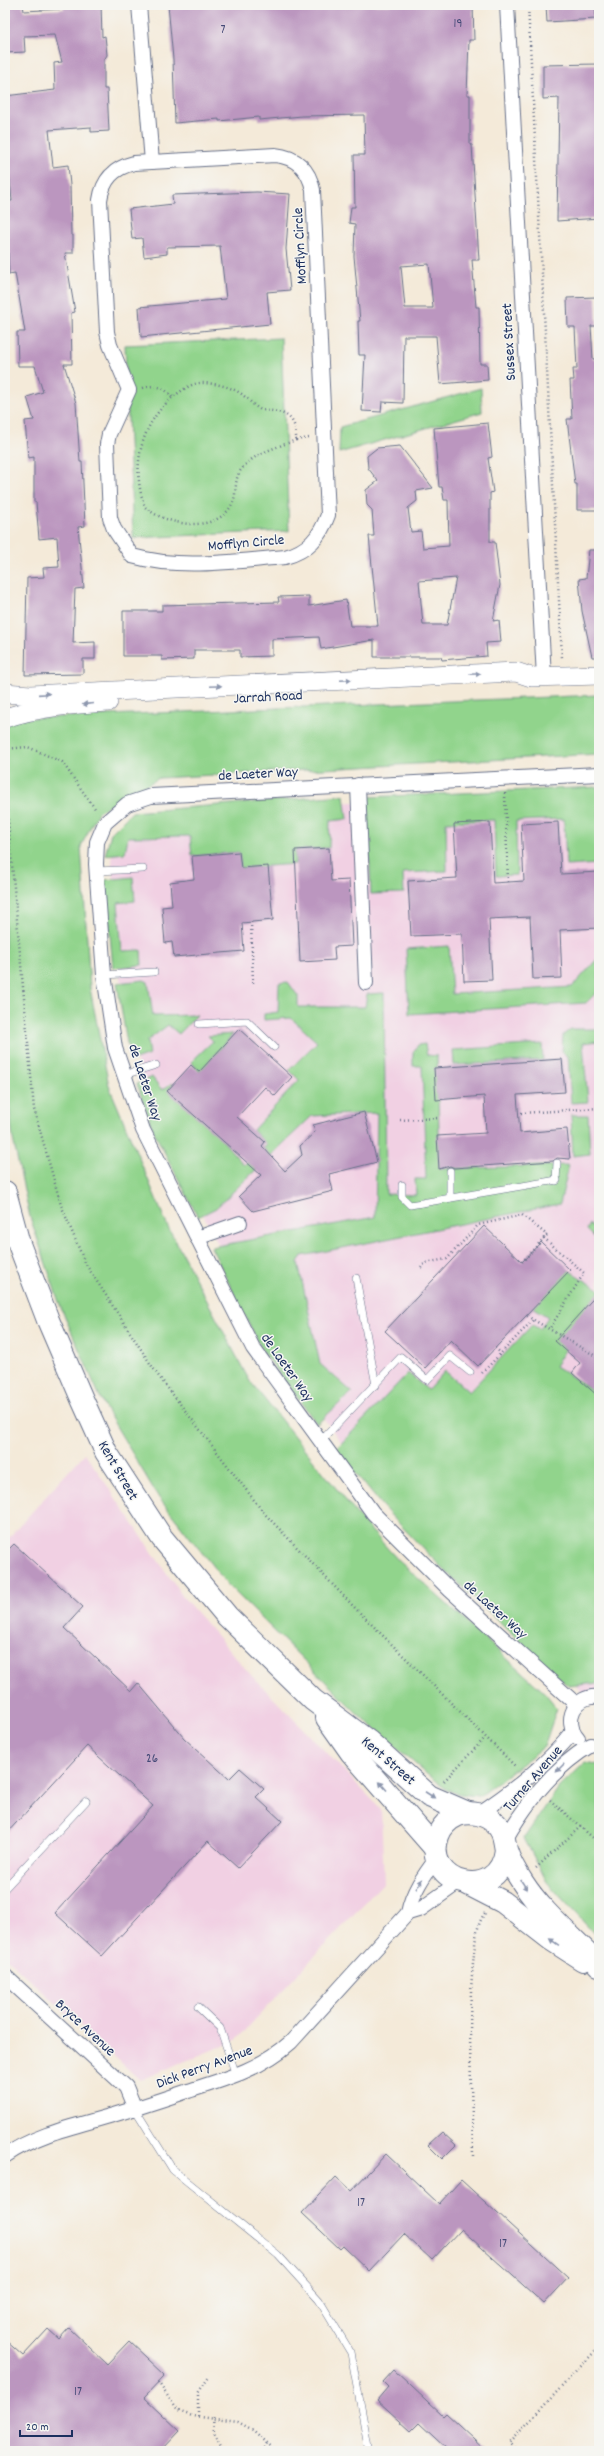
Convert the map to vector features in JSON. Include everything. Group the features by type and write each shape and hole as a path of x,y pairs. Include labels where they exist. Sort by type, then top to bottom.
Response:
{"main road":[{"name":"Kent Street","path":"5,1192 19,1244 48,1320 106,1452 136,1502 162,1538 200,1586 227,1616 313,1700 368,1740 429,1796 473,1814"},
{"name":"Kent Street","path":"313,1700 352,1752 436,1853"},
{"path":"599,1965 536,1902 522,1882 495,1823 473,1814 458,1816 445,1824 437,1837 436,1853 445,1873 503,1902 552,1940 599,1970"},
{"path":"464,1883 485,1881 494,1875 501,1866 506,1845"}],"street":[{"path":"139,5 152,162"},
{"name":"Sussex Street","path":"507,5 537,677"},
{"name":"Mofflyn Circle","path":"275,155 291,158 306,171 313,190 328,515 317,539 307,548 296,554 285,557 176,565 154,562 132,556 114,529 110,518 107,444 109,434 129,390 110,345 107,332 100,200 102,188 115,171 134,163 152,162 275,155"},
{"name":"Jarrah Road","path":"5,693 30,695 516,672 537,677 599,675"},
{"name":"Jarrah Road","path":"5,718 23,712 52,707 105,703 516,685 537,677"},
{"name":"de Laeter Way","path":"576,1705 450,1590 373,1513 253,1348 143,1130 115,1048 104,976 96,870 97,842 105,823 127,804 151,796 599,774"},
{"path":"358,785 366,983"},
{"path":"197,1238 240,1223"},
{"path":"595,1744 581,1740 573,1732 571,1718 576,1705 586,1699 599,1697"},
{"name":"Turner Avenue","path":"473,1814 528,1779 551,1758 573,1732"},
{"name":"Turner Avenue","path":"506,1845 519,1816 540,1791 569,1759 595,1744"},
{"name":"Dick Perry Avenue","path":"5,2156 16,2148 68,2128 135,2109 236,2075 269,2060 291,2042 408,1913 411,1900 436,1853"},
{"name":"Dick Perry Avenue","path":"408,1913 421,1909 464,1883"},
{"name":"Bryce Avenue","path":"5,1976 126,2087 135,2109"}],"lane":[{"path":"96,870 143,869"},
{"path":"104,976 154,972"},
{"path":"199,1024 247,1021 274,1047"},
{"path":"124,1074 156,1065"},
{"path":"402,1185 402,1197 410,1205 557,1180 557,1163"},
{"path":"450,1171 450,1198"},
{"path":"356,1278 376,1385"},
{"path":"321,1441 401,1358 427,1380 450,1356 470,1372"},
{"path":"5,1888 86,1801"},
{"path":"198,2007 220,2028 236,2075"},
{"path":"135,2109 173,2170 278,2256 319,2300 351,2353 369,2451"}],"path":[{"path":"528,5 563,676"},
{"path":"296,440 297,431 293,422 286,414 274,410 261,410 244,395 225,386 194,384 172,397 150,424 142,441 139,456 140,493 145,507 164,518 194,523 211,522 227,512 233,502 240,471 256,457 296,440 325,436"},
{"path":"129,390 157,386 164,389 172,397"},
{"path":"5,749 28,747 62,762 105,823"},
{"path":"505,778 508,882"},
{"path":"5,787 34,1109 61,1205 85,1263 157,1374 264,1513 357,1610 528,1779"},
{"path":"251,922 253,982"},
{"path":"521,1113 599,1108"},
{"path":"400,1120 439,1118"},
{"path":"421,1268 426,1263 447,1259 478,1225 522,1215 547,1235 522,1262"},
{"path":"544,1238 584,1273 550,1328"},
{"path":"528,1316 599,1358"},
{"path":"470,1372 477,1378 534,1319"},
{"path":"495,1348 501,1353"},
{"path":"429,1796 485,1738"},
{"path":"540,1791 599,1843"},
{"path":"473,2156 469,2044 470,2002 475,1942 483,1914"},
{"path":"517,2451 509,2443 599,2346"},
{"path":"198,2416 198,2393 209,2377"},
{"path":"158,2382 178,2411 198,2416 213,2417 238,2422 253,2430 276,2451"},
{"path":"213,2417 214,2432 224,2451"},
{"path":"262,2451 268,2443"}],"shaded area":[{"path":"599,790 599,1708 461,1579 385,1502 266,1340 158,1124 131,1044 120,974 112,864 113,846 154,812"},
{"path":"85,1453 183,1597 251,1675 381,1809 384,1882 236,2040 140,2080 5,1957 5,1542"}],"green space":[{"path":"281,338 289,531 133,538 125,345"},
{"path":"481,388 482,412 339,453 340,427"},
{"path":"599,695 599,754 159,778 98,812 81,846 90,988 109,1086 167,1225 249,1380 360,1518 399,1561 545,1693 557,1708 544,1747 479,1796 460,1794 447,1790 429,1776 357,1713 226,1583 159,1498 104,1406 61,1308 30,1217 13,1139 5,1069 5,722 9,719"},
{"path":"599,787 599,864 566,866 564,819 516,821 517,875 496,876 494,820 446,822 447,871 403,873 404,893 371,894 367,797"},
{"path":"344,795 347,819 330,821 329,848 295,850 295,864 241,868 239,852 192,856 190,836 128,837 125,853 105,855 111,833 132,812"},
{"path":"133,877 135,901 118,903 122,951 141,950 142,965 113,968 105,880"},
{"path":"449,946 452,994 572,987 599,957 599,990 586,1003 409,1014 406,949"},
{"path":"144,980 148,982 153,1016 197,1015 179,1034 168,1025 147,1041 149,1055 135,1060 127,1043 117,983"},
{"path":"288,982 298,996 298,1007 365,1007 367,994 384,993 386,1194 416,1195 415,1179 426,1179 422,1066 413,1066 413,1052 418,1045 425,1044 427,1055 437,1056 440,1169 569,1165 560,1204 302,1256 298,1262 320,1364 352,1392 317,1424 262,1350 211,1247 375,1217 377,1113 312,1116 216,1208 198,1217 154,1132 137,1084 152,1077 162,1090 172,1083 244,1165 267,1145 253,1130 299,1080 289,1070 317,1042 291,1018 264,1020 264,1014 278,1012 279,983"},
{"path":"571,1029 596,1029 599,1031 599,1041 583,1043 588,1102 571,1103 568,1057 562,1052 563,1035"},
{"path":"233,1034 200,1072 191,1062 213,1041 208,1036"},
{"path":"542,1044 543,1060 454,1065 453,1050"},
{"path":"571,1115 588,1115 590,1154 573,1156"},
{"path":"590,1224 599,1231 599,1242 587,1230"},
{"path":"568,1270 599,1289 599,1297 555,1366 599,1394 599,1683 568,1686 438,1564 383,1507 336,1449 408,1373 428,1390 445,1371 469,1392 532,1325 540,1329 548,1317 532,1307"},
{"path":"586,1762 599,1765 599,1939 547,1882 524,1838 559,1787"}],"building":[{"path":"5,5 23,5 24,11 64,9 63,5 101,5 102,37 105,36 107,55 104,60 104,89 107,89 109,131 91,132 91,127 49,130 53,167 68,165 70,185 71,235 73,235 73,253 65,253 75,312 71,313 72,364 64,364 76,403 80,462 82,462 85,526 78,527 84,588 75,589 73,643 95,642 95,659 83,659 83,674 25,675 27,578 44,577 43,568 59,567 57,537 39,539 36,502 34,502 34,457 28,458 25,421 34,420 27,397 43,392 35,366 18,366 17,332 25,332 15,273 9,274 7,230 5,230 5,201 12,201 5,133 5,96 55,90 54,63 62,62 55,35 24,36 25,52 5,53"},
{"path":"168,5 473,5 474,40 469,40 467,95 470,95 470,145 472,145 479,260 472,260 476,307 479,307 480,364 487,364 488,380 440,384 436,336 404,336 403,403 382,402 381,412 362,411 365,355 359,355 358,321 360,321 354,256 355,224 349,223 351,207 355,207 354,155 365,155 364,115 302,116 259,120 259,117 175,123 173,59","holes":["429,264 433,308 405,308 401,266"]},
{"path":"546,5 595,5 596,19 547,22"},
{"path":"599,64 599,218 557,221 559,98 543,99 543,65"},
{"path":"257,192 290,194 286,249 290,290 267,292 270,324 141,337 139,307 226,299 220,246 167,247 167,254 144,257 142,238 132,239 129,209 173,204 172,195"},
{"path":"596,297 597,326 591,326 593,359 599,359 599,510 577,510 577,484 575,484 567,419 572,419 570,380 574,380 573,369 577,369 575,327 568,327 567,298"},
{"path":"488,423 492,457 488,458 493,492 490,493 490,542 495,542 500,585 493,621 499,620 501,642 486,643 487,656 442,660 441,657 374,657 374,640 321,649 319,637 272,639 272,656 240,657 240,650 194,650 194,659 162,660 162,656 123,656 123,611 162,611 162,605 279,602 278,597 309,596 309,606 346,600 350,626 378,626 369,536 374,536 372,510 367,505 366,490 378,481 368,468 367,456 377,448 400,446 433,488 416,491 417,501 408,508 411,532 421,531 423,548 449,546 448,500 444,500 442,487 439,487 434,428","holes":["456,578 447,625 423,625 419,581"]},
{"path":"589,550 599,550 599,657 592,657 582,611 579,579 586,578"},
{"path":"490,822 493,883 524,881 521,824 558,822 561,874 599,872 599,928 560,930 562,978 533,979 530,917 489,919 492,980 464,981 462,934 411,936 408,881 457,878 454,824"},
{"path":"329,848 331,881 349,880 352,946 334,947 335,960 300,962 295,850"},
{"path":"239,852 241,868 268,866 273,920 242,923 244,951 174,957 172,942 165,943 162,907 172,906 170,882 194,879 192,856"},
{"path":"239,1029 292,1077 275,1096 265,1087 237,1117 265,1142 262,1146 285,1171 302,1155 300,1146 315,1132 313,1125 364,1112 377,1162 329,1174 333,1191 253,1211 239,1196 261,1175 167,1091 191,1065 199,1072"},
{"path":"562,1059 565,1092 517,1095 520,1133 567,1129 570,1159 557,1158 553,1161 454,1168 450,1166 439,1169 437,1136 486,1133 484,1096 436,1100 434,1068"},
{"path":"484,1226 522,1262 541,1242 570,1270 478,1366 451,1340 425,1368 385,1331"},
{"path":"599,1292 599,1397 572,1373 580,1363 555,1341"},
{"path":"14,1544 83,1607 64,1628 131,1691 138,1683 184,1738 229,1779 240,1768 264,1789 256,1797 282,1821 238,1868 208,1841 102,1956 55,1913 153,1806 87,1746 5,1835 5,1553"},
{"path":"442,2132 456,2145 442,2159 428,2145"},
{"path":"386,2154 439,2204 461,2180 568,2278 544,2304 461,2229 432,2260 404,2234 369,2271 343,2246 340,2249 302,2213 336,2177 351,2191"},
{"path":"69,2328 107,2364 129,2341 165,2375 144,2397 180,2431 161,2451 5,2451 5,2340 23,2356 48,2329 59,2339"},
{"path":"394,2370 443,2416 446,2413 487,2451 449,2451 419,2423 411,2431 377,2400 388,2387 383,2382"}]}
